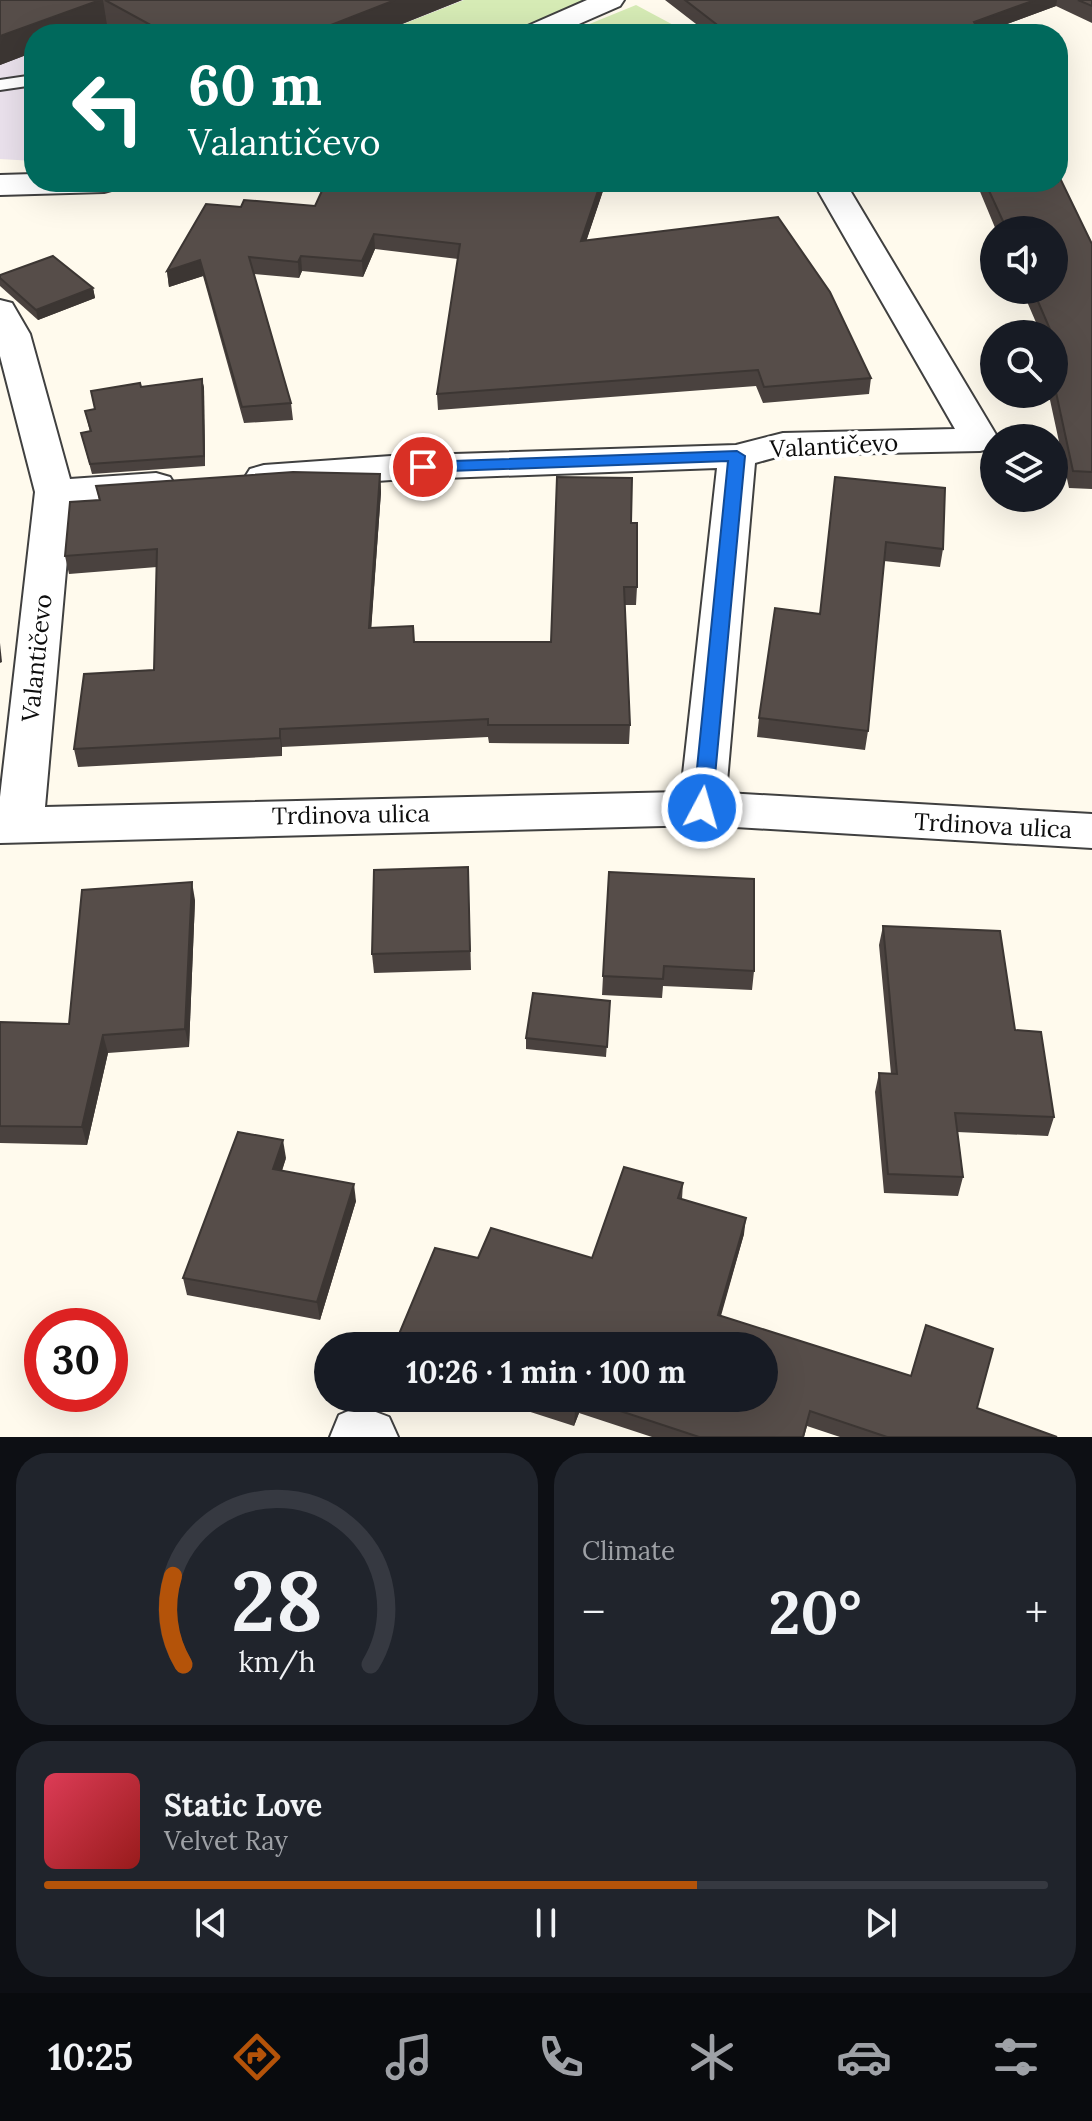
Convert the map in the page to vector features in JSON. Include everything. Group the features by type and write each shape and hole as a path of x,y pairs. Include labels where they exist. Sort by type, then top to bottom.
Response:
{"street":[{"path":"556,24 610,0"},
{"path":"0,185 24,184"},
{"name":"Valantičevo","path":"54,492 391,468 737,456 783,444 980,440 835,192"},
{"name":"Valantičevo","path":"0,310 12,334 54,492 10,825"},
{"path":"702,808 737,456"},
{"name":"Trdinova ulica","path":"10,825 702,808 1091,834"},
{"path":"360,1437 368,1437"}],"lane":[{"path":"0,85 24,81"}],"shaded area":[{"path":"0,0 501,0 447,24 24,24 24,160 0,159"}],"green space":[{"path":"464,0 585,0 529,24 403,24"},
{"path":"636,5 672,24 589,24"}],"building":[{"path":"0,0 100,0 33,24 24,24 24,27 0,36"},
{"path":"105,0 395,0 334,24 149,24"},
{"path":"685,0 1035,0 975,24 716,24"},
{"path":"1078,0 1092,0 1092,6"},
{"path":"321,192 598,192 581,241 778,217 830,292 871,378 764,387 758,370 437,394 460,244 374,234 362,261 301,256 298,262 249,257 291,403 242,407 200,260 167,271 206,204 241,207 244,200 315,206"},
{"path":"990,192 1067,192 1092,244 1092,472 1073,471 1068,448 1068,424 1063,424 1059,408 1068,408 1068,320 1046,320 1039,304 1068,304 1068,216 1001,216"},
{"path":"53,256 93,288 36,310 0,278 0,275"},
{"path":"202,379 204,456 90,464 81,433 91,431 85,411 95,409 91,391 140,383 141,387"},
{"path":"293,472 380,474 369,628 413,626 414,642 551,642 557,477 632,478 631,523 637,523 637,587 624,587 630,725 488,725 488,719 280,729 280,738 74,749 84,674 154,670 157,549 65,556 70,502 100,500 96,486"},
{"path":"835,477 945,488 943,549 886,542 868,731 759,718 775,608 820,614"},
{"path":"468,867 470,951 372,954 374,870"},
{"path":"609,872 754,879 754,971 664,966 663,979 603,976"},
{"path":"192,882 185,1029 103,1035 82,1127 0,1126 0,1022 69,1024 82,890"},
{"path":"883,926 1000,931 1015,1030 1041,1032 1054,1117 955,1113 963,1177 888,1174 879,1073 897,1074"},
{"path":"533,993 610,1001 607,1047 526,1038"},
{"path":"238,1132 283,1140 273,1169 354,1184 317,1302 183,1278"},
{"path":"624,1167 683,1183 678,1198 746,1218 718,1315 772,1332 400,1332 435,1248 478,1258 491,1228 592,1258"},
{"path":"926,1325 993,1349 977,1408 1057,1437 887,1437 810,1411 803,1437 699,1437 623,1412 778,1412 778,1334 911,1376"}],"route":[{"path":"423,467 737,456 702,808"}]}
